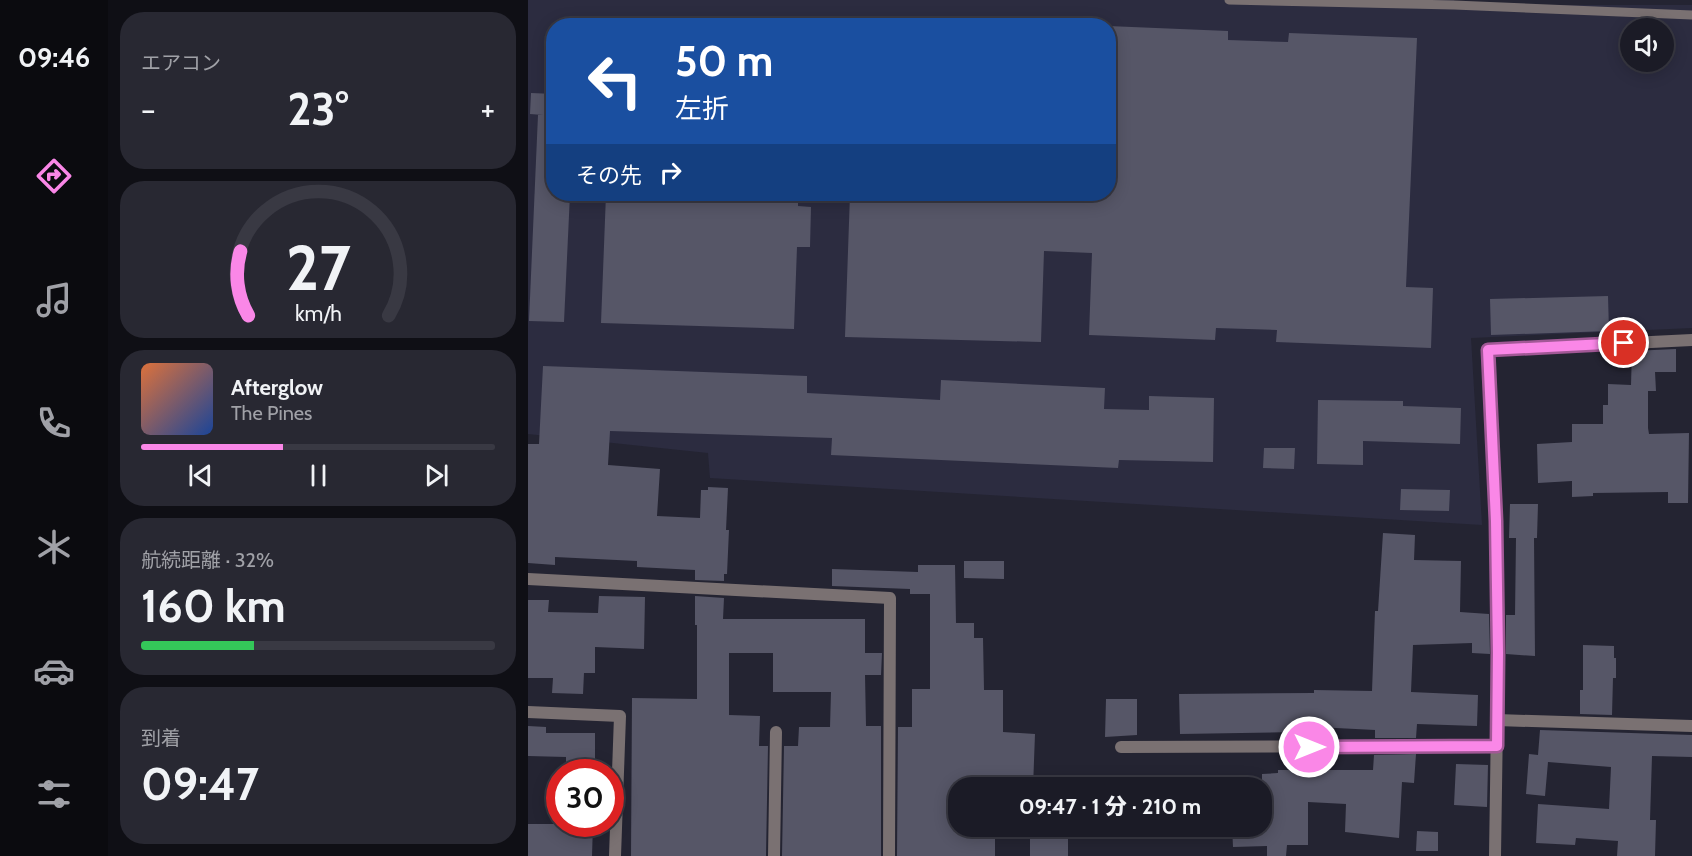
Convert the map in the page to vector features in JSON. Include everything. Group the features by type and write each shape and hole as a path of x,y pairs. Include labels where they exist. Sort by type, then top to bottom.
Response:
{"street":[{"path":"1495,856 1498,653 1496,521 1488,350 1692,339"},
{"path":"528,579 890,598 889,856"},
{"path":"528,712 620,716 615,856"},
{"path":"1497,720 1692,726"},
{"path":"774,856 776,732"},
{"path":"1121,747 1497,746"}],"lane":[{"path":"1229,0 1454,5 1692,15"}],"shaded area":[{"path":"528,0 1454,0 1455,5 1692,5 1692,328 1471,338 1482,525 710,478 708,453 528,434"}],"building":[{"path":"1116,26 1228,31 1228,40 1288,42 1289,33 1417,38 1406,287 1433,288 1431,348 1276,342 1277,330 1216,328 1215,340 1089,335 1092,253 1044,251 1041,342 845,337 850,201 1116,201"},
{"path":"531,93 546,94 546,201 570,201 564,322 529,321 538,115 543,115 530,114"},
{"path":"606,201 798,201 798,206 811,207 810,247 797,247 794,329 601,323"},
{"path":"1608,296 1609,331 1491,335 1490,299"},
{"path":"1676,349 1676,372 1655,372 1656,391 1648,391 1648,428 1649,434 1689,433 1688,503 1668,503 1668,492 1593,493 1593,496 1572,497 1572,481 1538,483 1537,444 1572,442 1572,424 1603,424 1603,405 1608,405 1608,384 1631,385 1632,351"},
{"path":"543,366 807,376 807,393 940,400 941,380 1105,388 1104,409 1149,410 1149,396 1214,398 1213,462 1119,460 1118,468 831,455 832,438 610,431 608,465 660,469 657,516 700,518 701,490 708,490 708,487 728,488 726,530 729,530 727,574 724,574 724,581 695,580 695,570 637,567 637,561 555,557 555,565 528,563 528,444 539,444"},
{"path":"1318,400 1403,401 1403,406 1461,408 1460,444 1363,441 1363,465 1317,464"},
{"path":"1264,448 1295,448 1294,469 1263,468"},
{"path":"1401,489 1450,490 1449,511 1400,510"},
{"path":"1510,504 1538,504 1537,538 1534,538 1535,656 1506,654 1506,615 1515,615 1516,538 1509,538"},
{"path":"1383,533 1415,535 1414,560 1461,561 1460,612 1489,614 1490,654 1472,653 1472,643 1413,645 1411,692 1478,695 1477,726 1417,724 1416,738 1375,738 1375,730 1297,726 1297,732 1180,734 1179,694 1314,693 1314,690 1372,691 1375,611 1378,611"},
{"path":"964,561 1004,561 1004,579 964,578"},
{"path":"918,565 955,565 956,623 974,623 974,638 983,638 984,690 1003,690 1003,732 1035,734 1033,777 948,777 948,837 995,837 995,856 897,856 898,727 912,727 912,689 930,689 930,594 910,594 910,589 832,586 832,569 918,572"},
{"path":"599,596 645,597 644,649 595,647 595,673 584,673 583,694 552,693 553,678 528,678 528,600 549,600 548,612 598,613"},
{"path":"695,596 724,598 723,619 865,619 865,653 882,653 881,675 865,675 866,726 881,726 881,856 782,856 784,746 798,746 799,727 830,727 831,692 773,692 773,653 729,653 729,715 760,716 759,746 768,746 766,856 631,856 632,698 697,699"},
{"path":"1583,645 1614,646 1616,678 1613,678 1612,715 1580,714 1580,690 1583,690"},
{"path":"1106,699 1137,699 1137,735 1105,737"},
{"path":"528,726 546,727 546,733 595,733 595,759 528,756"},
{"path":"1540,730 1692,735 1692,757 1652,756 1650,820 1656,820 1655,856 1617,856 1618,841 1576,838 1575,845 1536,843 1538,804 1609,809 1611,767 1548,762 1545,796 1526,794 1529,754 1538,755"},
{"path":"1416,754 1414,783 1402,782 1399,838 1345,832 1346,804 1308,802 1308,845 1287,845 1286,856 1267,856 1267,846 1233,847 1233,837 1272,837 1272,777 1262,777 1262,774 1278,773 1278,770 1373,770 1374,755"},
{"path":"1456,764 1488,765 1487,807 1454,805"},
{"path":"528,824 546,824 546,837 593,837 592,856 528,856"},
{"path":"1417,831 1438,832 1438,851 1416,851"},
{"path":"1030,837 1068,837 1068,856 1030,856"}],"route":[{"path":"1309,747 1497,746 1496,521 1488,350 1624,343"}]}
